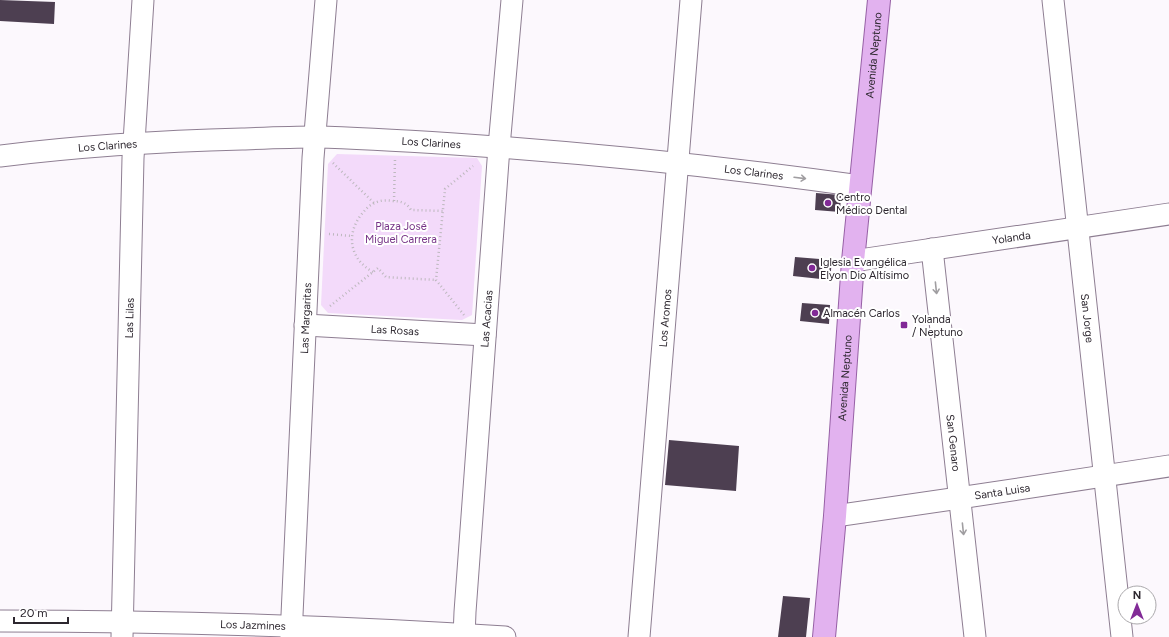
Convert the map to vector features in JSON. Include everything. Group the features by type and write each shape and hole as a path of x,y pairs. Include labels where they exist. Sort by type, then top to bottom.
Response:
{"main road":[{"name":"Avenida Neptuno","path":"824,637 835,516 853,261 879,0"}],"street":[{"name":"Las Lilas","path":"122,629 134,143 143,0"},
{"name":"Las Margaritas","path":"292,631 313,325 314,137 326,0"},
{"name":"Las Acacias","path":"464,636 477,334 499,147 512,0"},
{"name":"Los Aromos","path":"639,637 691,0"},
{"name":"San Jorge","path":"1053,0 1122,637"},
{"name":"Los Clarines","path":"0,156 134,143 314,137 499,147 588,154 678,163 860,186"},
{"name":"Yolanda","path":"853,261 1169,214"},
{"name":"San Genaro","path":"932,249 975,637"},
{"name":"Las Rosas","path":"313,325 477,334"},
{"name":"Santa Luisa","path":"835,516 1169,466"},
{"name":"Los Jazmines","path":"0,620 122,629 292,631 506,637"}],"path":[{"path":"394,201 396,155"},
{"path":"333,162 374,203"},
{"path":"475,164 445,189 436,280 469,321 477,334"},
{"path":"373,272 360,263 353,249 352,236 355,224 365,210 374,203 381,201 394,201 405,203 411,210 443,211"},
{"path":"323,234 352,236"},
{"path":"313,325 322,313 378,268 386,277 436,280"}],"green space":[{"name":"Plaza José Miguel Carrera","path":"337,154 477,158 482,166 472,315 462,320 328,313 321,305 328,164"}],"building":[{"path":"0,0 55,2 54,24 0,21"},
{"name":"Centro Médico Dental","path":"816,193 841,195 840,212 815,210"},
{"name":"Iglesia Evangélica Elyon Dio Altísimo","path":"795,257 832,260 830,280 793,276"},
{"name":"Almacén Carlos","path":"802,303 830,305 829,324 800,321"},
{"path":"669,440 739,446 736,491 665,485"},
{"path":"783,596 810,598 806,637 778,637"}],"place":[{"name":"Centro Médico Dental","path":"828,203"},
{"name":"Iglesia Evangélica Elyon Dio Altísimo","path":"812,268"},
{"name":"Almacén Carlos","path":"815,313"},
{"name":"Yolanda / Neptuno","path":"904,325"}]}
